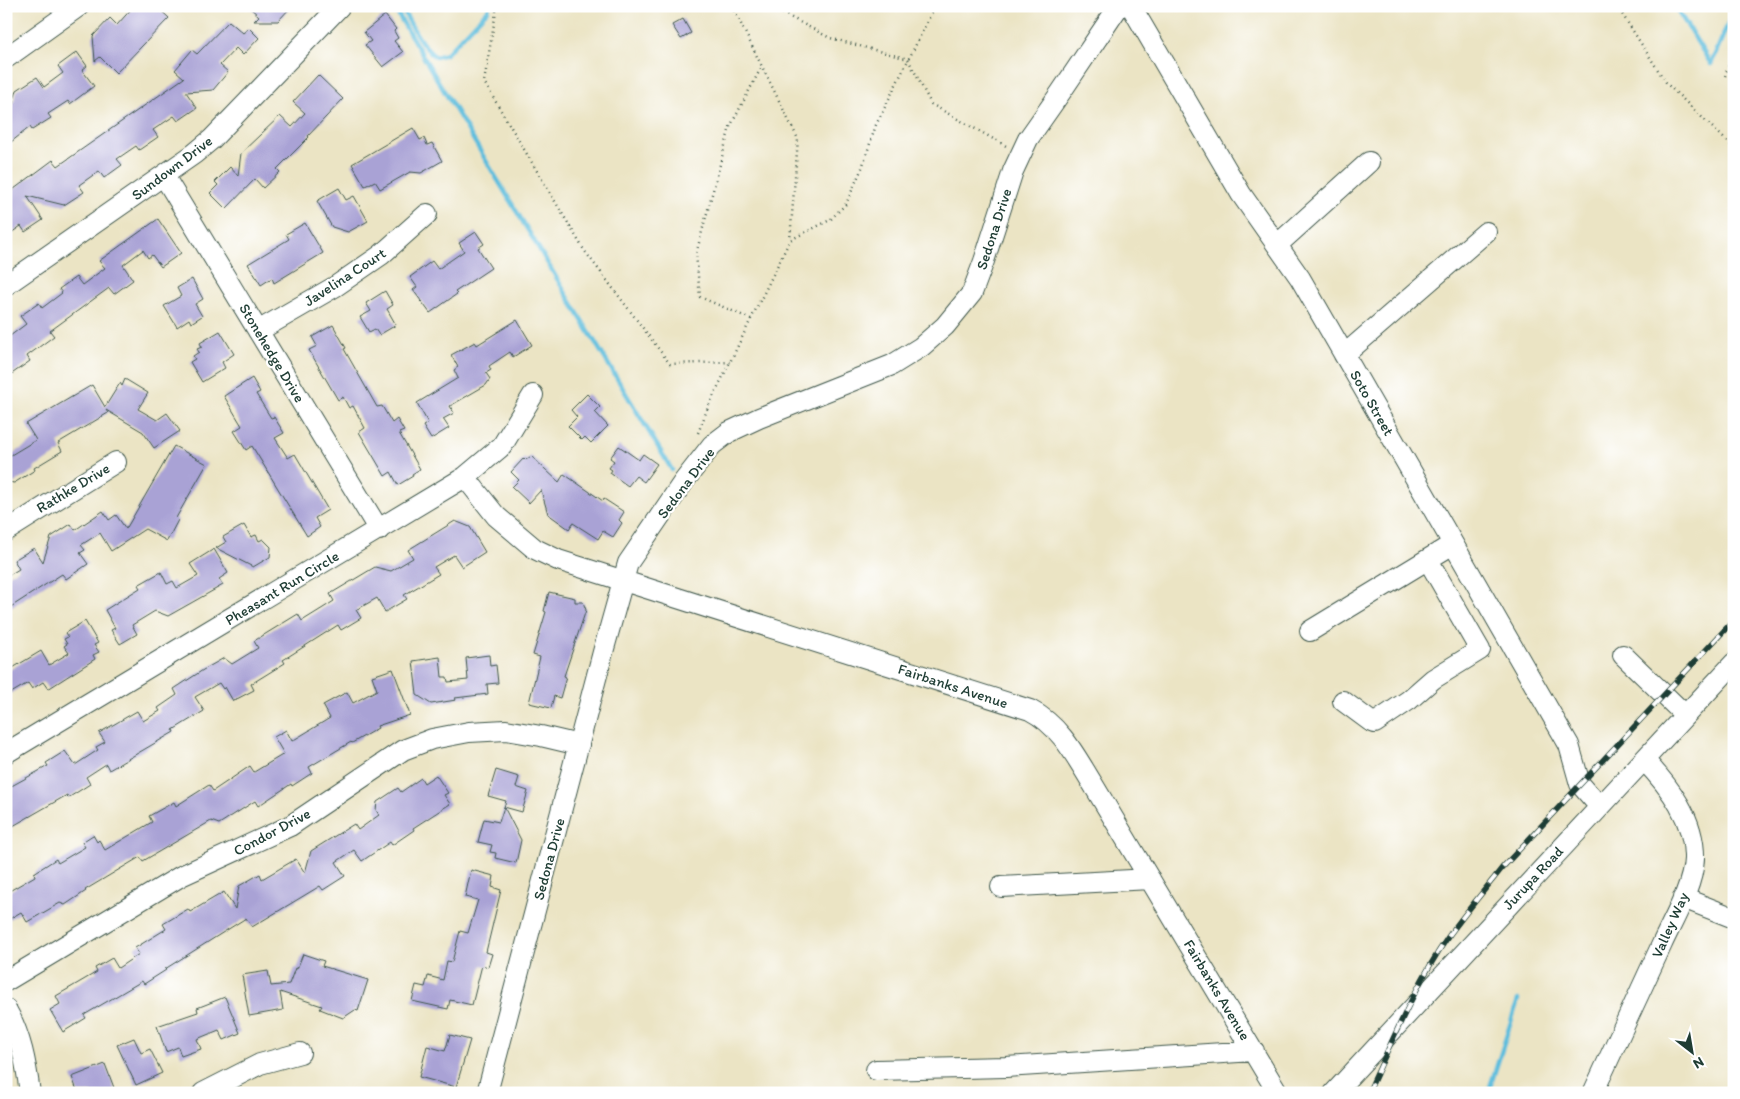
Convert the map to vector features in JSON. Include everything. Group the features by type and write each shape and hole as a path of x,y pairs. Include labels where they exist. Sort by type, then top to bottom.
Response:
{"street":[{"path":"6,58 79,6"},
{"name":"Sundown Drive","path":"6,286 164,176 212,139 340,6"},
{"name":"Sedona Drive","path":"488,1093 628,563 678,489 712,445 729,432 759,418 892,365 921,348 946,326 972,293 1013,171 1028,138 1119,6"},
{"name":"Soto Street","path":"1131,6 1241,194 1300,278 1569,745 1580,784 1600,807"},
{"path":"1277,245 1369,162"},
{"name":"Stonehedge Drive","path":"164,176 379,530"},
{"name":"Javelina Court","path":"258,331 336,286 381,255 427,214"},
{"path":"1344,355 1486,232"},
{"name":"Pheasant Run Circle","path":"6,753 465,477 502,446 533,395"},
{"name":"Rathke Drive","path":"6,531 116,462"},
{"name":"Fairbanks Avenue","path":"465,477 496,516 535,549 558,560 1038,714 1066,740 1278,1093"},
{"path":"1310,631 1453,544"},
{"path":"1343,701 1375,723 1409,700 1433,679 1480,650 1428,560"},
{"path":"1623,655 1685,716"},
{"name":"Jurupa Road","path":"1334,1093 1734,663"},
{"name":"Condor Drive","path":"6,982 181,876 290,826 403,750 432,739 469,732 506,730 579,745"},
{"name":"Valley Way","path":"1593,1093 1683,898 1694,860 1692,837 1678,801 1644,760"},
{"path":"1001,887 1150,878"},
{"path":"1683,898 1734,918"},
{"path":"6,1009 14,1022 24,1054 30,1093"},
{"path":"876,1070 1006,1067 1254,1051"},
{"path":"203,1093 260,1064 300,1052"}],"path":[{"path":"497,6 484,82 584,250 670,364 730,362"},
{"path":"697,436 709,405 790,240 798,139 732,6"},
{"path":"769,6 830,38 908,59 931,104 1020,154"},
{"path":"790,240 830,220 846,204 862,168 876,125 934,6"},
{"path":"1618,6 1666,84 1734,148"},
{"path":"1724,76 1734,50"},
{"path":"751,319 700,297 696,254 730,128 762,66"}],"building":[{"path":"134,6 156,6 169,18 116,73 100,57 95,61 93,36 110,18 117,25"},
{"path":"248,6 292,6 278,21 254,21 259,16"},
{"path":"385,15 396,29 394,31 398,38 394,41 403,52 383,67 365,45 371,41 364,32"},
{"path":"683,19 691,33 681,39 672,25"},
{"path":"229,21 243,33 249,28 259,38 243,55 236,48 220,65 228,72 213,90 186,92 197,108 178,121 174,116 153,130 158,137 139,150 136,146 117,159 122,165 104,178 99,171 79,185 84,192 64,205 27,196 43,220 25,232 21,226 11,233 6,226 6,195 53,160 58,166 184,78 175,70 192,50 197,54"},
{"path":"77,52 87,66 82,70 94,86 70,104 68,101 48,114 51,118 32,130 30,127 6,146 6,127 17,90 37,77 44,87 63,73 58,66"},
{"path":"318,75 343,99 277,169 280,172 263,188 255,179 226,209 210,193 218,185 215,182 230,167 238,176 241,153 280,116 292,127 305,113 293,102"},
{"path":"413,128 420,140 424,138 427,145 432,143 442,161 421,173 410,172 380,189 375,181 365,186 352,164"},
{"path":"339,188 346,200 354,196 368,221 348,232 332,227 317,201"},
{"path":"158,219 181,253 161,267 152,255 148,258 143,250 123,265 133,280 114,294 109,288 50,331 54,336 27,356 30,361 6,378 6,339 26,324 20,316 39,303 42,308 62,293 59,289 76,277 82,285 105,268 99,261"},
{"path":"305,223 323,253 274,283 272,278 261,285 248,264 289,239 286,234"},
{"path":"476,232 484,244 478,248 491,268 455,292 457,294 430,313 413,290 417,287 410,277 432,261 438,269 464,251 459,243"},
{"path":"192,279 203,299 195,304 202,316 191,323 189,319 177,327 164,306 181,296 177,288"},
{"path":"385,291 393,305 387,309 396,325 379,335 375,329 369,332 360,317 371,311 366,303"},
{"path":"517,320 532,345 513,357 510,352 489,366 491,370 486,373 490,379 486,385 450,406 454,413 443,419 449,428 431,439 423,426 428,423 417,403 458,378 454,370 458,367 451,355 475,342 477,345"},
{"path":"333,325 346,348 344,349 377,407 382,406 392,423 397,419 404,431 399,433 420,469 412,474 413,476 398,485 391,472 385,476 359,432 365,428 353,406 349,408 343,397 338,400 309,350 317,346 312,337"},
{"path":"220,331 234,354 222,362 225,368 202,382 190,362 195,359 193,356 199,352 197,349 202,347 200,343"},
{"path":"252,378 260,392 256,394 271,418 274,417 284,433 275,438 288,458 295,454 328,510 315,518 320,527 307,536 252,446 246,450 234,431 242,426 224,396"},
{"path":"125,379 148,393 138,409 157,420 167,413 180,431 154,448 143,432 106,410 108,413 58,443 62,451 14,483 8,482 6,479 6,458 36,440 26,424 92,385 105,407 120,383 122,386"},
{"path":"587,394 600,407 595,412 608,426 591,443 585,437 582,440 568,426 577,417 571,410"},
{"path":"174,446 207,464 176,518 178,520 167,541 145,529 111,551 100,533 81,545 85,550 80,553 88,564 66,579 62,574 6,610 6,577 19,569 14,560 34,548 43,562 51,537 71,524 75,530 103,511 109,520 116,515 126,529"},
{"path":"619,446 639,460 643,454 657,464 644,482 636,476 628,486 610,473 612,470 609,468 614,461 610,458"},
{"path":"531,456 559,482 564,474 603,501 604,499 624,512 619,520 622,523 613,537 603,531 598,539 573,523 569,529 548,514 541,490 529,503 512,487 519,480 511,472 524,458 526,460"},
{"path":"455,521 470,527 485,552 462,567 454,555 434,567 439,574 404,595 407,599 385,612 377,598 356,610 361,618 341,630 338,625 283,660 285,663 251,684 254,690 233,701 225,687 223,689 219,683 195,697 204,711 173,730 174,732 109,770 106,764 86,777 90,784 68,798 67,795 6,830 6,789 48,766 46,763 65,751 75,765 98,750 96,747 105,742 99,733 137,711 143,721 160,711 158,708 177,695 174,689 203,670 224,658 232,664 258,648 254,641 298,614 302,621 334,601 330,594 375,567 391,571 413,558 408,550"},
{"path":"244,525 251,537 256,535 259,541 263,539 271,547 270,557 253,567 216,548 226,542 223,537"},
{"path":"214,549 228,573 219,579 223,585 168,616 155,611 132,625 137,634 120,644 111,630 115,628 105,610 140,588 138,585 161,572 167,584 173,581 177,588 198,576 190,564"},
{"path":"549,592 575,598 575,602 583,602 586,610 564,676 566,677 560,698 554,696 551,708 529,703 540,657 533,655 546,612 544,611"},
{"path":"85,621 98,643 94,645 99,652 93,655 95,659 48,689 43,682 32,689 28,683 6,696 6,672 41,651 49,665 69,653 64,646 67,644 64,639 68,637 65,633"},
{"path":"489,655 490,666 496,665 498,683 487,684 488,694 455,698 456,700 431,704 417,695 413,661 440,657 442,677 447,677 448,682 468,680 466,658"},
{"path":"393,669 410,715 377,726 378,728 309,767 312,773 292,786 291,784 258,806 255,801 219,824 211,821 143,861 140,857 85,890 65,905 60,903 27,922 21,912 6,921 6,893 35,876 34,873 56,859 58,863 85,847 82,842 93,835 97,842 99,840 105,850 152,822 149,816 174,802 176,806 209,785 213,791 250,766 254,772 284,754 274,737 286,730 292,741 330,718 323,705 347,692 353,703 377,690 372,676"},
{"path":"496,770 519,777 516,787 528,791 522,812 504,807 506,801 488,796"},
{"path":"436,775 448,793 444,795 450,804 413,828 414,830 392,845 390,842 362,861 354,850 336,862 345,876 323,890 320,886 252,927 246,918 144,984 142,981 84,1015 86,1018 63,1032 50,1010 60,1004 56,996 97,972 95,968 112,958 118,968 139,954 135,948 166,929 163,924 188,909 190,912 224,892 235,909 239,886 260,874 262,879 296,859 305,873 311,851 354,824 358,830 379,815 376,810 377,802 398,788 401,792 421,778 424,783"},
{"path":"504,807 521,840 516,863 495,858 496,853 490,852 492,845 478,842 484,819 499,822"},
{"path":"471,870 494,876 492,887 501,890 486,952 492,954 488,967 482,965 472,1005 450,1000 448,1009 412,1001 416,985 425,987 428,976 443,980 447,961 452,962 460,931 468,933 478,900 465,897"},
{"path":"303,954 324,961 322,966 368,980 358,1011 355,1010 343,1018 320,1009 322,1006 280,992 283,1010 249,1016 242,975 268,971 271,986 289,984"},
{"path":"225,997 240,1033 224,1040 219,1030 197,1039 201,1049 181,1056 178,1047 166,1052 157,1026 198,1012 197,1008"},
{"path":"450,1035 470,1040 456,1087 419,1077 427,1046 445,1051"},
{"path":"134,1038 141,1053 150,1049 162,1073 136,1085 117,1045"},
{"path":"105,1064 116,1093 78,1093 72,1077"}],"waterway":[{"path":"393,6 672,470"},
{"path":"401,6 421,41 436,57 446,54 488,10 489,6"},
{"path":"1675,6 1711,64 1734,10"},
{"path":"1488,1093 1518,1000"}],"railway":[{"path":"1368,1093 1425,974 1461,919 1502,868 1734,620"}]}
